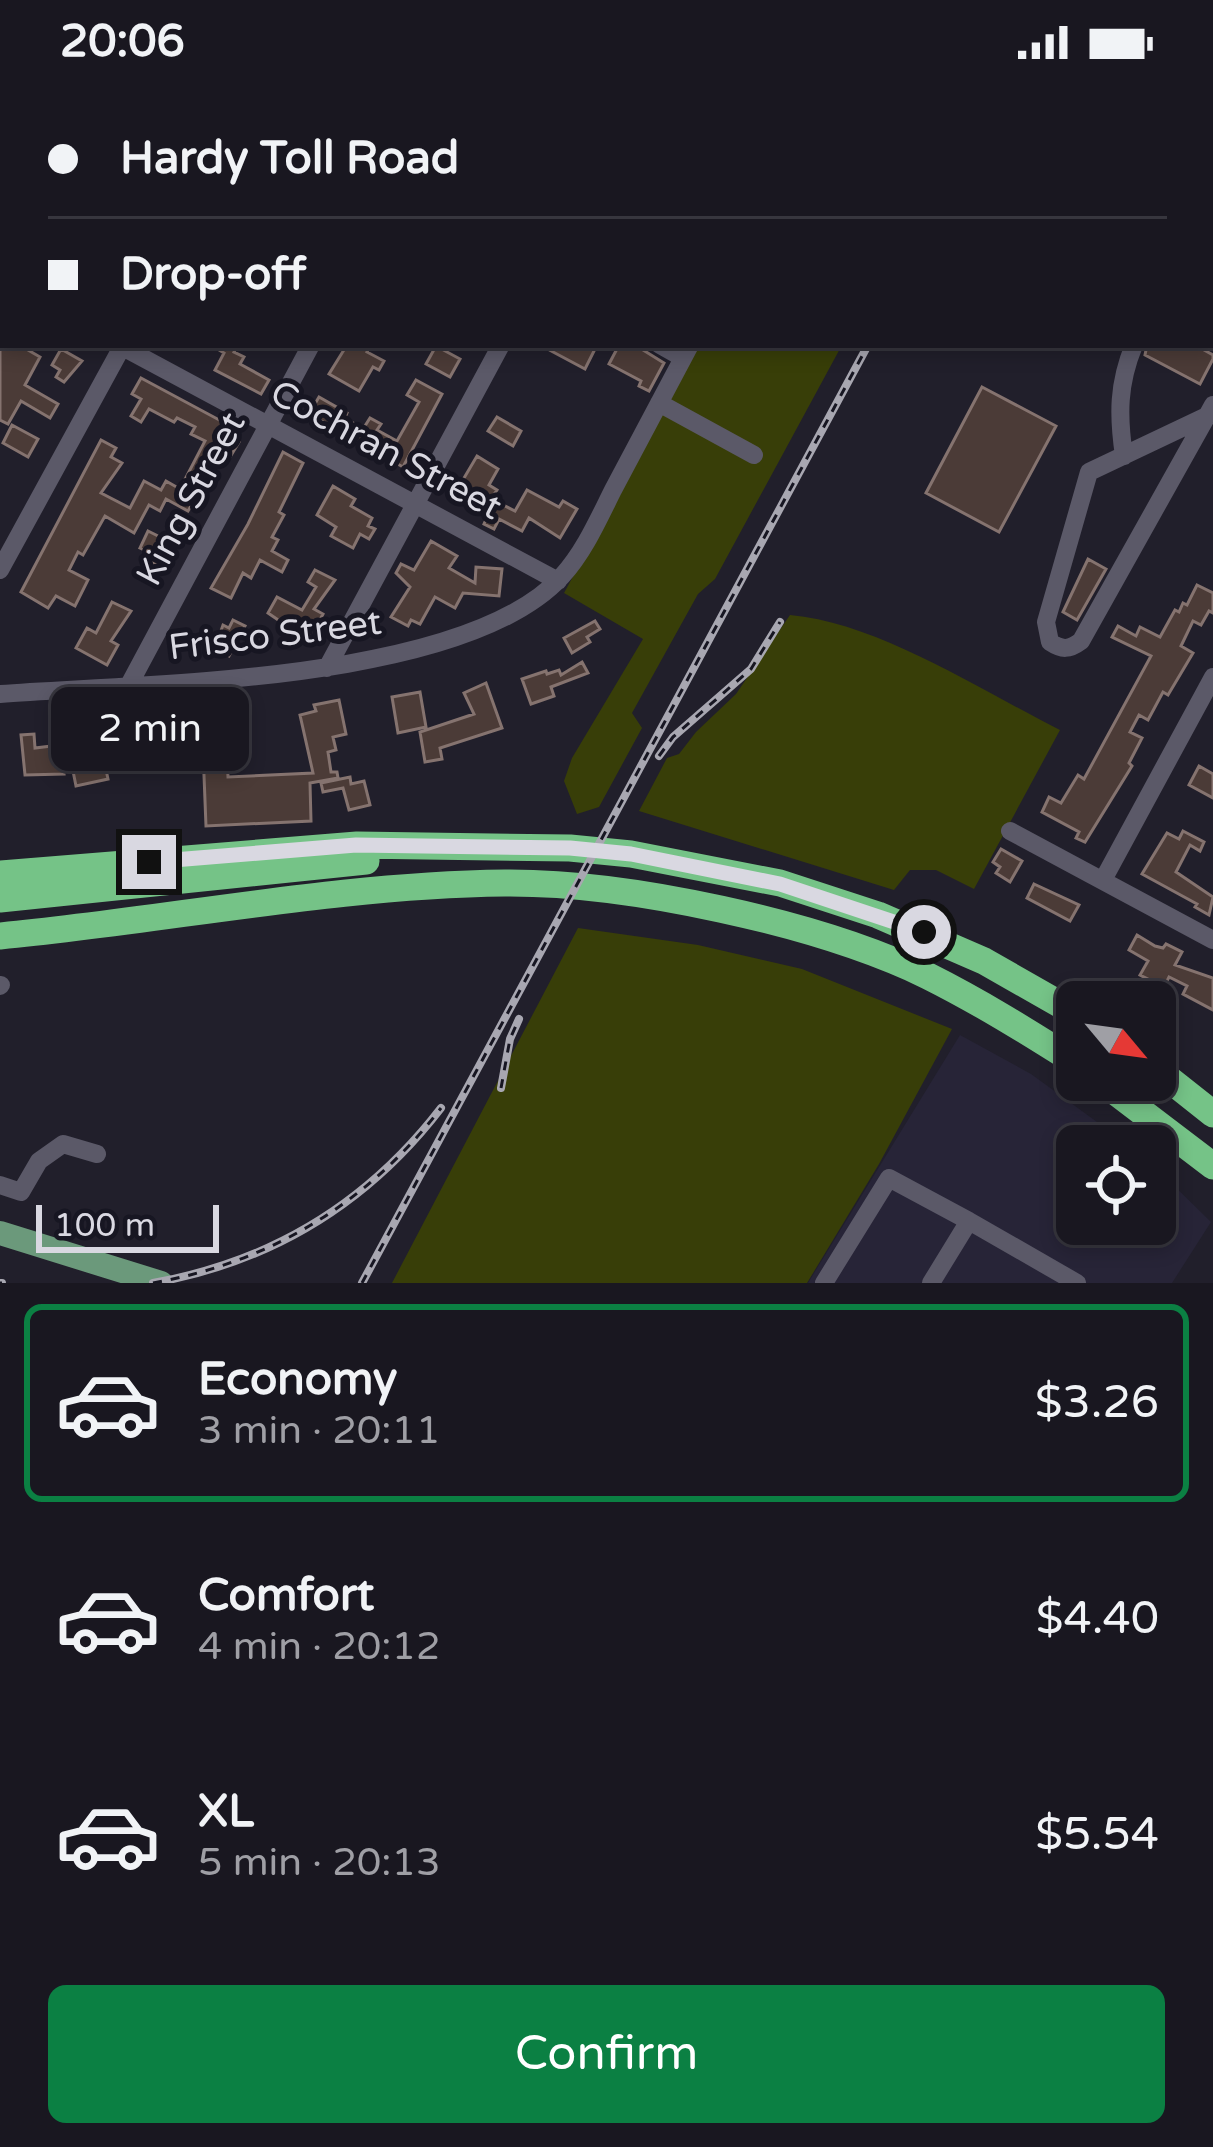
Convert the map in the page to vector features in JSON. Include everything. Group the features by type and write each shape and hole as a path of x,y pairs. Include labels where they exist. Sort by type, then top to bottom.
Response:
{"highway":[{"path":"0,874 356,845 570,848 631,854 780,884 924,932 1056,1002"},
{"path":"0,899 298,870 430,848"},
{"path":"5,937 407,887 508,883 594,887 776,925 863,950 926,975 1056,1050"},
{"path":"1176,1085 1213,1114"},
{"path":"1128,1101 1213,1166"},
{"path":"1177,1138 1213,1180"}],"main road":[{"path":"2,1241 113,1283"},
{"path":"2,1241 161,1283"}],"street":[{"path":"0,570 120,348"},
{"name":"Cochran Street","path":"125,348 558,581"},
{"name":"King Street","path":"129,685 309,348"},
{"path":"327,668 499,348"},
{"path":"1124,456 1118,412 1123,372 1133,348"},
{"name":"Frisco Street","path":"2,692 327,668 375,660 514,612 558,581 586,543 686,351"},
{"path":"659,404 754,455"},
{"path":"1210,411 1081,641 1060,649 1050,642 1046,622 1089,472 1210,411"},
{"path":"1103,880 1213,677"},
{"path":"1010,831 1213,940"},
{"path":"0,1186 21,1192 39,1161 63,1144 97,1154"},
{"path":"824,1283 889,1178 1077,1283"},
{"path":"931,1283 969,1221"}],"shaded area":[{"path":"960,1035 1031,1074 1056,1092 1056,1101 1068,1101 1101,1125 1056,1125 1056,1245 1176,1245 1176,1188 1211,1222 1172,1283 808,1283"}],"green space":[{"path":"697,348 840,348 715,579 698,594 632,713 642,728 599,807 577,814 564,781 572,758 643,639 564,593"},
{"path":"790,615 893,644 1060,730 974,889 936,870 910,870 894,890 639,811 667,758 679,754 736,694"},
{"path":"578,928 698,945 802,969 952,1029 807,1283 392,1283"}],"building":[{"path":"0,348 29,348 40,357 25,385 58,404 50,418 21,401 8,424 0,420"},
{"path":"216,348 236,348 234,352 244,357 240,364 269,380 261,394 215,370 224,353"},
{"path":"345,348 369,348 367,352 384,361 379,370 373,367 359,391 329,374"},
{"path":"435,348 460,359 450,377 426,364"},
{"path":"546,348 596,348 585,369"},
{"path":"617,348 640,348 664,363 649,391 639,386 641,381 609,364"},
{"path":"1146,348 1200,348 1213,359 1200,384 1145,355"},
{"path":"61,349 82,361 64,382 56,377 60,370 52,365"},
{"path":"141,378 238,430 233,439 239,442 230,457 223,452 188,511 166,499 160,511 149,505 134,533 105,516 69,570 88,580 75,606 56,596 48,608 21,592 101,440 116,448 111,457 122,463 101,493 130,508 144,481 161,490 166,481 180,489 205,441 191,434 195,427 177,418 174,422 149,409 141,422 131,416 141,399 132,394"},
{"path":"416,380 442,394 403,467 309,414 319,397 363,429 370,418 381,424 377,430 397,441 419,402 407,395"},
{"path":"982,387 1056,426 999,532 926,493"},
{"path":"497,417 521,431 513,446 488,431"},
{"path":"12,425 38,439 28,457 3,443"},
{"path":"283,452 303,463 272,537 278,540 272,551 288,560 282,572 260,560 251,578 243,573 231,598 211,588"},
{"path":"477,456 498,469 489,485 497,490 491,499 515,511 527,490 559,507 563,501 577,509 560,538 529,518 522,531 499,519 494,529 484,524 488,515 454,495"},
{"path":"333,486 355,499 351,506 372,518 368,526 375,529 369,539 360,534 353,548 331,536 336,527 317,515"},
{"path":"148,531 172,543 160,567 143,558 147,551 140,548"},
{"path":"431,541 457,556 449,568 475,583 476,567 502,569 499,596 463,593 455,608 435,597 420,624 411,620 408,626 391,617 410,587 396,573 401,564 414,570"},
{"path":"1088,559 1106,569 1077,620 1063,612"},
{"path":"315,570 335,580 314,609 323,614 309,641 268,613 277,597 302,610 316,587 308,582"},
{"path":"1197,585 1213,593 1213,613 1209,611 1201,625 1193,621 1181,646 1193,653 1148,720 1139,715 1130,732 1142,738 1129,763 1132,766 1085,842 1076,838 1079,832 1042,812 1049,797 1061,803 1078,775 1084,779 1151,656 1112,637 1118,626 1136,636 1140,627 1160,637"},
{"path":"112,602 131,611 111,641 118,645 107,665 76,648 87,628 96,633"},
{"path":"233,620 245,626 229,656 215,648 223,625 229,628"},
{"path":"595,621 600,629 572,653 564,638"},
{"path":"582,662 588,673 551,687 554,696 531,704 522,679 546,671 559,670 561,675"},
{"path":"486,683 502,728 440,748 442,759 425,762 420,732 474,714 464,693"},
{"path":"420,692 426,727 398,733 392,697"},
{"path":"339,700 346,734 333,737 336,750 328,752 331,772 337,772 338,778 310,783 311,821 206,826 203,750 178,751 178,747 169,747 168,740 134,750 128,730 156,721 158,725 226,718 224,708 244,705 247,725 226,729 228,777 313,773 300,715 316,711 314,705"},
{"path":"97,728 108,779 76,786 72,766 87,763 80,732"},
{"path":"34,734 35,748 60,745 64,774 25,775 21,735"},
{"path":"1199,766 1213,774 1213,798 1189,785"},
{"path":"350,777 351,784 364,781 370,805 349,810 343,788 323,792 321,783"},
{"path":"1183,831 1204,842 1200,851 1190,845 1176,872 1213,897 1209,915 1142,874 1167,833 1179,839"},
{"path":"1001,849 1022,861 1010,882 996,873 1000,867 993,862"},
{"path":"1034,884 1079,905 1070,921 1027,898"},
{"path":"1137,935 1155,946 1166,944 1182,952 1175,965 1213,978 1213,1010 1183,994 1187,986 1169,977 1152,981 1140,975 1148,961 1129,950"}],"railway":[{"path":"362,1283 866,348"},
{"path":"659,756 673,737 751,669 780,622"},
{"path":"501,1088 510,1039 519,1019"},
{"path":"153,1283 238,1260 314,1223 382,1172 441,1108"}],"route":[{"path":"149,862 356,845 570,848 682,862 780,884 924,932"}]}
